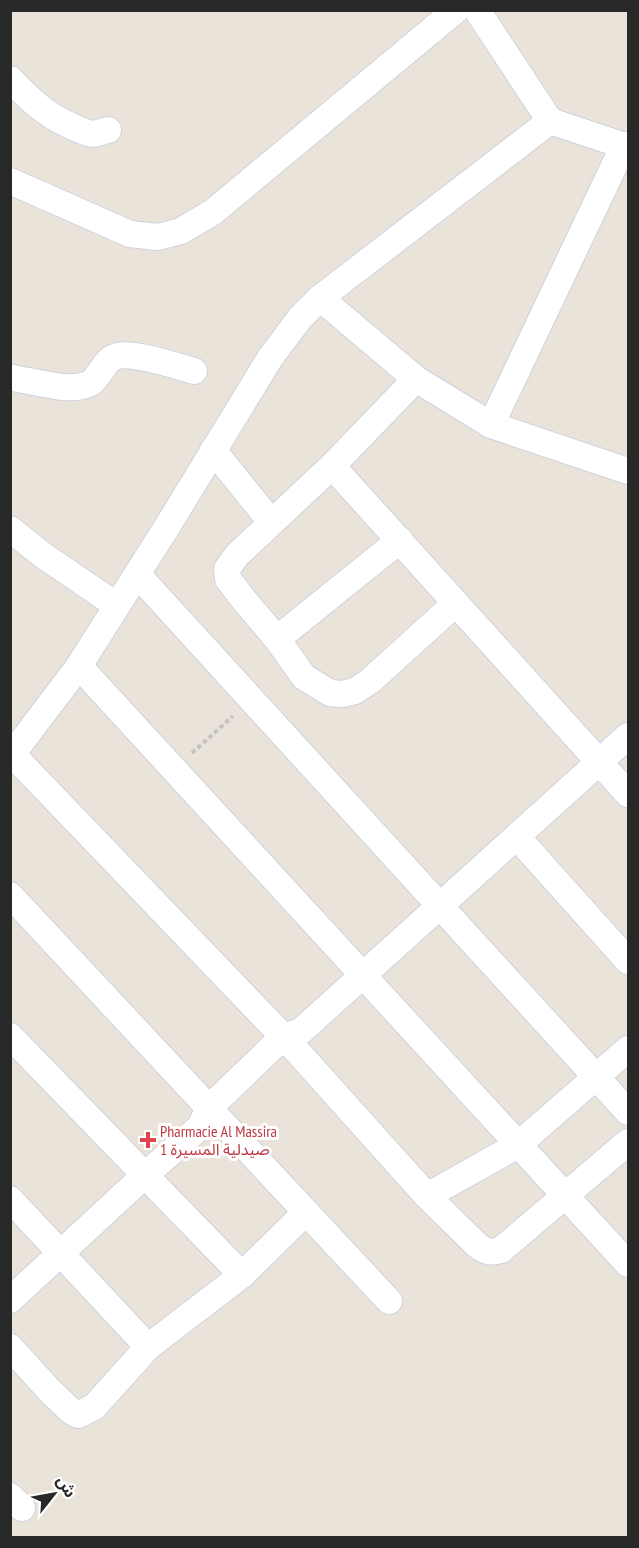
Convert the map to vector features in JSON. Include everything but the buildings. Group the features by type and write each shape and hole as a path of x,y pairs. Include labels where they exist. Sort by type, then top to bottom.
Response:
{"street":[{"path":"10,181 130,234 158,237 181,231 213,212 456,10"},
{"path":"477,10 550,122 626,146 491,425"},
{"path":"10,79 38,106 66,124 93,134 108,130"},
{"path":"550,122 320,298 300,318 270,358 79,666 11,756 293,1039 427,1196 478,1246 486,1251 501,1250 628,1145"},
{"path":"320,298 416,379 491,425 627,468"},
{"path":"10,377 56,387 78,386 90,383 99,375 109,360 117,356 133,355 194,371"},
{"path":"416,379 332,466 237,555 227,569 227,574 228,579 277,639 304,677 330,693 355,692 456,603"},
{"path":"213,450 272,522"},
{"path":"332,466 628,794"},
{"path":"10,529 44,556 116,605"},
{"path":"277,639 400,540"},
{"path":"136,574 628,1112"},
{"path":"79,666 628,1264"},
{"path":"10,1300 210,1118 293,1039 628,736"},
{"path":"517,837 628,961"},
{"path":"10,896 210,1118 389,1300"},
{"path":"10,1036 242,1275"},
{"path":"427,1196 518,1145 628,1049"},
{"path":"10,1200 148,1347"},
{"path":"10,1347 71,1411 78,1414 94,1407 148,1347 242,1275 305,1213"}],"path":[{"path":"174,770 251,699"}],"place":[{"name":"Pharmacie Al Massira 1 صيدلية المسيرة","path":"148,1140"}]}
